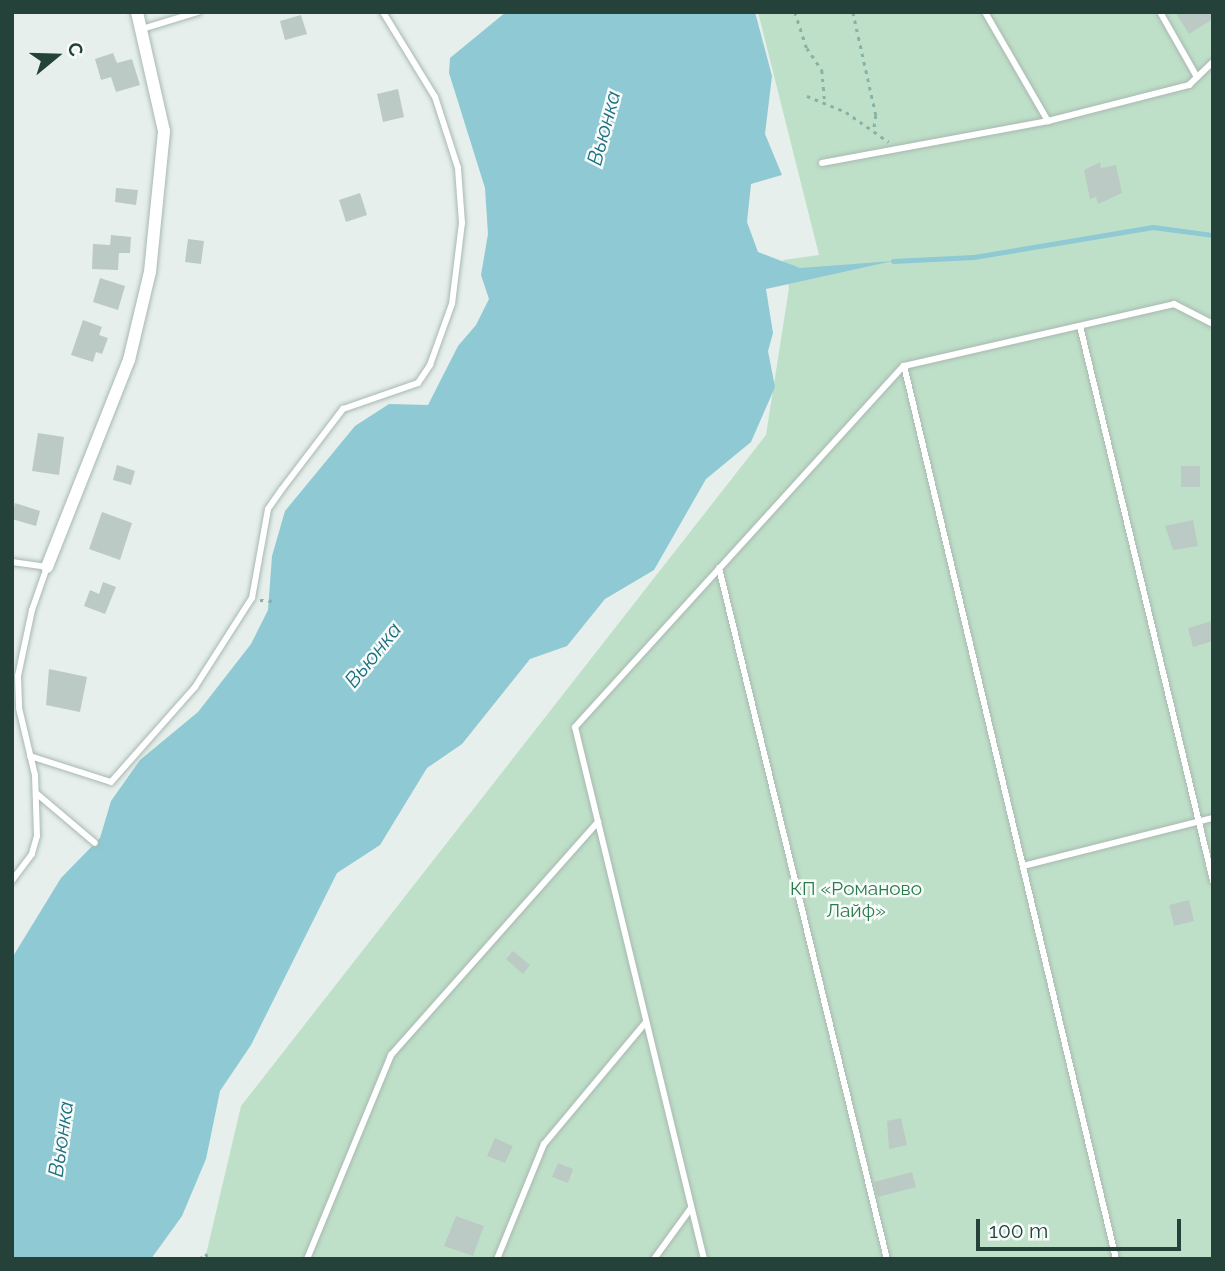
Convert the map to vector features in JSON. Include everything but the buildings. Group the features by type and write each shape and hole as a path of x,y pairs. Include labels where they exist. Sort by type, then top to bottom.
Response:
{"street":[{"path":"47,568 129,360 150,272 164,131 137,12"}],"lane":[{"path":"142,29 198,12"},
{"path":"30,756 111,782 195,687 252,598 268,509 343,409 418,383 430,365 452,304 463,223 458,168 435,97 383,12"},
{"path":"985,12 1048,121"},
{"path":"1160,12 1197,77"},
{"path":"822,163 1048,121 1189,85 1213,62"},
{"path":"704,1259 575,727 904,366 1174,304 1213,324"},
{"path":"1080,326 1213,881"},
{"path":"904,366 1116,1259"},
{"path":"12,562 47,568 34,600 18,676 19,708 36,793 36,845 12,881"},
{"path":"719,568 887,1259"},
{"path":"36,793 94,843"},
{"path":"1023,866 1213,818"},
{"path":"307,1259 391,1055 598,822"},
{"path":"497,1259 544,1144 646,1023"},
{"path":"654,1259 691,1208"}],"path":[{"path":"795,12 807,48 822,69 825,103"},
{"path":"853,12 876,115 874,129"},
{"path":"807,96 874,129 894,150"},
{"path":"257,600 275,601"},
{"path":"200,1259 205,1254 214,1259"}],"green space":[{"name":"КП «Романово Лайф»","path":"758,12 1213,12 1213,1259 205,1259 241,1106 766,435 789,288 783,260 819,255"}],"water":[{"name":"Вьюнка","path":"506,12 755,12 772,76 765,134 782,175 751,184 747,222 758,252 800,268 893,261 766,289 773,333 768,351 775,387 751,442 706,479 654,570 605,599 567,646 530,659 462,744 427,768 380,845 337,873 251,1045 220,1091 206,1159 182,1216 151,1259 12,1259 12,958 61,878 100,838 111,801 140,760 198,712 251,644 268,610 272,556 285,511 355,426 389,404 428,405 458,346 476,325 489,299 481,275 488,234 485,188 449,73 450,58"}],"waterway":[{"path":"893,261 974,257 1153,227 1213,235"}]}
